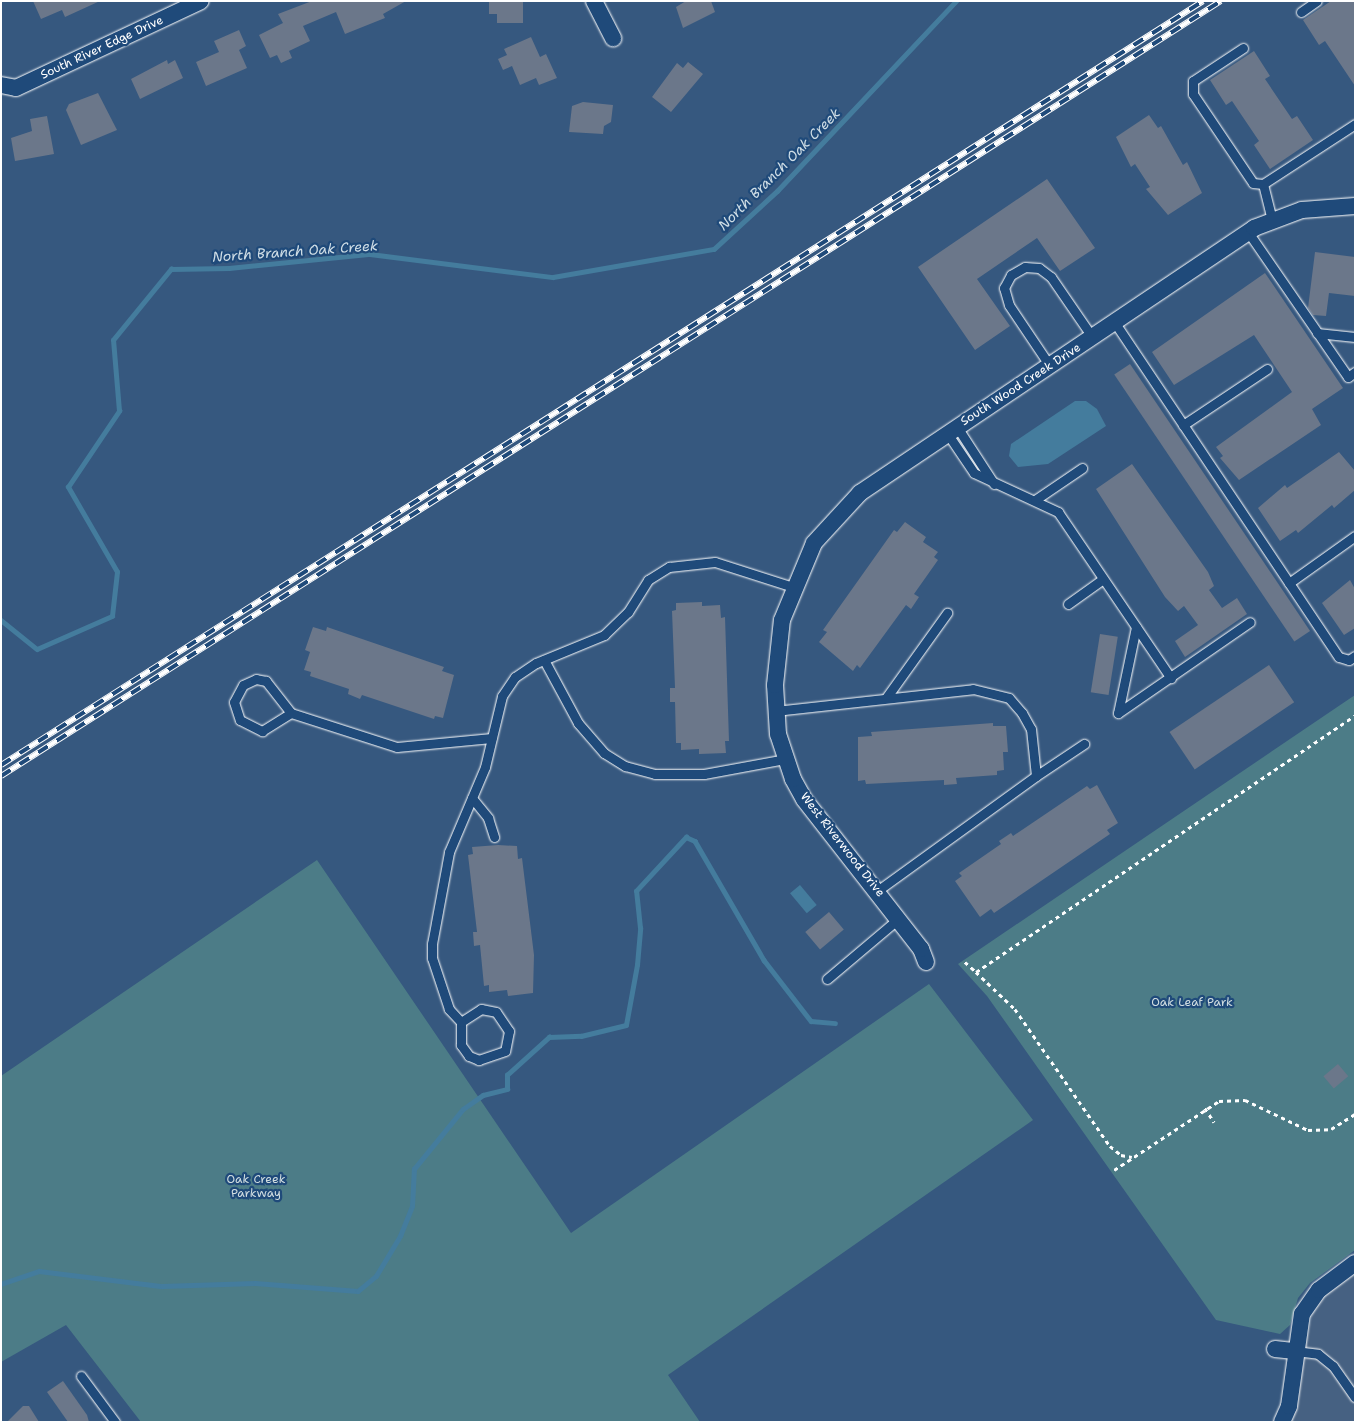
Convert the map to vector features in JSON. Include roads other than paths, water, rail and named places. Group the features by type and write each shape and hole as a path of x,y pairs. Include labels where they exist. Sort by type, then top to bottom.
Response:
{"street":[{"name":"South River Edge Drive","path":"1,86 16,88 201,1"},
{"path":"594,1 613,38"},
{"name":"South Wood Creek Drive","path":"776,659 782,620 793,587 814,543 835,517 860,493 1248,232 1272,220 1302,210 1355,206"},
{"name":"West Riverwood Drive","path":"776,659 775,710 785,759 804,799 921,948 926,962"},
{"path":"1282,1422 1289,1406 1295,1350 1302,1314 1312,1296 1355,1263"},
{"path":"1275,1349 1295,1350"}],"lane":[{"path":"1301,12 1317,1"},
{"path":"1242,48 1193,81 1193,94 1253,182 1263,184 1355,124"},
{"path":"1263,184 1272,220"},
{"path":"1248,232 1348,377 1355,372"},
{"path":"1050,366 1009,305 1004,288 1011,275 1025,267 1040,268 1051,277 1092,338"},
{"path":"1115,323 1339,658 1349,660 1355,656"},
{"path":"1317,333 1355,336"},
{"path":"1183,425 1267,369"},
{"path":"952,430 994,484 1035,500 1058,512 1170,678"},
{"path":"1035,500 1082,468"},
{"path":"1289,583 1355,536"},
{"path":"461,1022 481,1009 496,1012 509,1031 505,1051 491,1059 469,1056 461,1045 461,1022 449,1009 432,958 432,944 449,852 472,798 492,738 502,696 515,677 544,660 604,635 628,612 648,580 669,567 715,562 793,587"},
{"path":"1068,604 1103,579"},
{"path":"886,698 946,613"},
{"path":"1136,627 1118,713 1250,622"},
{"path":"544,660 584,730 604,753 625,766 655,774 704,774 785,759"},
{"path":"291,713 269,730 252,729 240,720 234,702 242,685 256,679 266,681 291,713 397,747 492,738"},
{"path":"775,710 973,689 1009,698 1031,729 1036,776"},
{"path":"877,891 1036,776 1084,744"},
{"path":"472,798 488,818 494,837"},
{"path":"827,979 898,919"},
{"path":"1295,1350 1318,1354 1333,1366 1355,1397"},
{"path":"81,1376 115,1422"}],"waterway":[{"name":"North Branch Oak Creek","path":"1,620 37,649 112,616 117,572 68,487 119,411 113,340 171,269 229,268 370,254 553,277 714,249 777,191 956,1"},
{"path":"1,1284 39,1271 162,1286 255,1283 358,1291 376,1276 400,1236 412,1206 414,1169 463,1109 483,1095 507,1089 507,1075 549,1037 581,1036 626,1025 637,965 640,928 636,891 686,837 695,841 764,960 811,1021 835,1023"}],"railway":[{"path":"1,765 1203,1"},
{"path":"1,776 1221,1"}],"park label":[{"name":"Oak Leaf Park","path":"1192,1003"},
{"name":"Oak Creek Parkway","path":"256,1187"}]}
